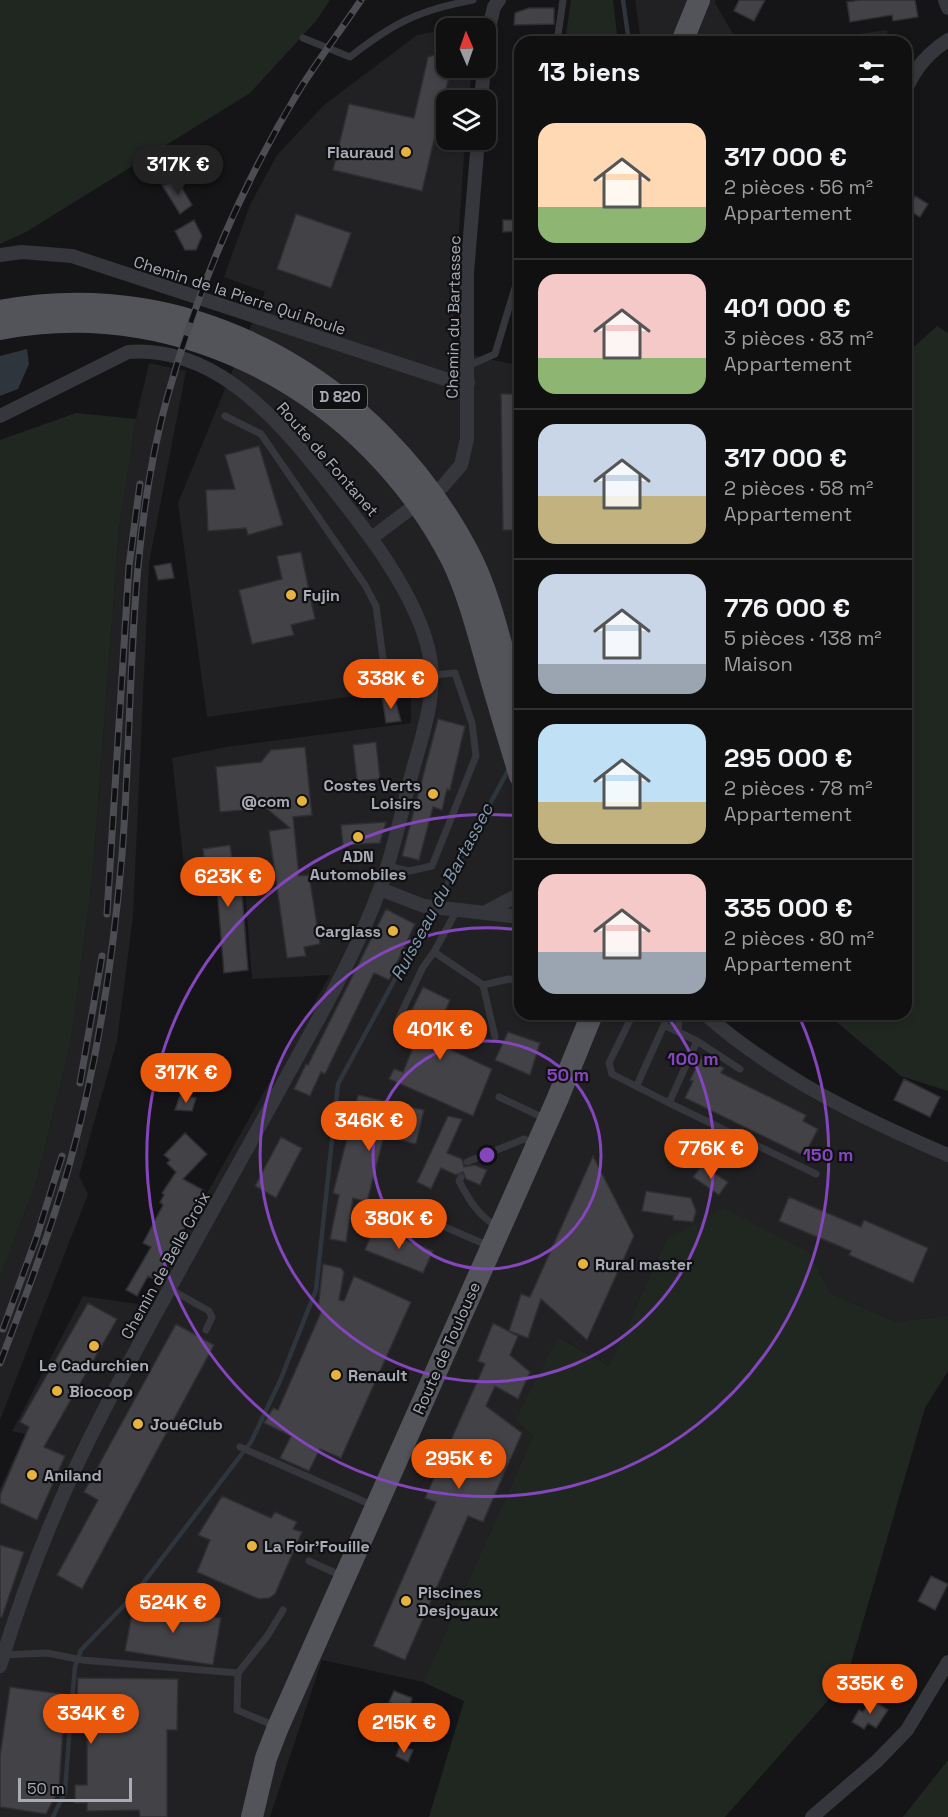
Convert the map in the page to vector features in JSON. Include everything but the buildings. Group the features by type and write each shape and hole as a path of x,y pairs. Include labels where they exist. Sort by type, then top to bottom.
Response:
{"main road":[{"path":"684,36 699,0"},
{"name":"D 820","path":"0,311 72,303 138,307 195,320 240,337 298,367 355,407 405,457 441,507 468,551 495,623 513,710"},
{"name":"D 820","path":"0,329 72,322 138,327 192,340 236,356 288,382 342,420 391,469 426,517 452,561 476,628 513,710"},
{"name":"Route de Toulouse","path":"541,1117 574,1020"},
{"name":"Route de Toulouse","path":"240,1817 253,1758 272,1725 541,1117 589,1020"},
{"name":"Route de Toulouse","path":"252,1817 272,1725"}],"street":[{"path":"491,18 494,7 499,0"},
{"path":"945,0 948,8"},
{"path":"912,76 932,50 948,40"},
{"name":"Chemin du Bartassec","path":"442,487 460,465 467,439 467,273 477,150"},
{"name":"Chemin de la Pierre Qui Roule","path":"0,255 22,252 72,256 454,382 468,383"},
{"name":"Route de Fontanet","path":"0,416 128,352 149,351 181,357 216,374 254,400 287,432 373,537"},
{"path":"373,537 410,509"},
{"name":"Chemin de Belle Croix","path":"2,1661 35,1561 103,1412 339,980 380,890 429,707 432,675 426,639 373,537"},
{"path":"380,890 424,906 514,916"},
{"path":"486,912 514,897"},
{"path":"712,1020 727,1034 787,1075 855,1115 948,1155"},
{"path":"812,1817 877,1761 906,1730 948,1662"}],"lane":[{"path":"303,38 350,57 382,32 411,16 473,0"},
{"path":"558,36 563,0"},
{"path":"468,366 495,354 514,291"},
{"path":"225,416 261,434 365,585 376,606 384,666 391,674 405,678 455,673 472,723 476,756 432,866 409,871 387,866"},
{"path":"398,1020 423,967 434,952 451,910"},
{"path":"434,952 483,985 495,1037"},
{"path":"483,985 514,979"},
{"path":"630,1020 609,1063 612,1074 816,1174"},
{"path":"637,1085 665,1020"},
{"path":"678,1031 679,1020"},
{"path":"664,1025 697,1041 740,1069"},
{"path":"669,1103 697,1041"},
{"path":"499,1097 541,1117"},
{"path":"467,1162 530,1142"},
{"path":"461,1177 459,1181 489,1234"},
{"path":"445,1227 489,1234"},
{"path":"170,1289 209,1311 212,1317 206,1330"},
{"path":"240,1447 370,1504"},
{"path":"309,1561 338,1574"},
{"path":"272,1725 237,1710 238,1673 268,1635 284,1610"},
{"path":"2,1661 47,1653 82,1660 238,1673"}],"shaded area":[{"path":"0,0 330,0 316,21 250,93 26,232 0,244"},
{"path":"571,0 613,0 617,36 566,36"},
{"path":"635,0 716,0 715,3 734,36 640,36"},
{"path":"887,30 888,36 842,36"},
{"path":"436,31 436,78 471,78 470,90 436,90 436,150 464,150 451,350 514,365 514,1020 730,1020 724,1024 845,1103 948,1162 948,1315 896,1322 830,1293 810,1253 666,1240 609,1366 559,1337 515,1420 533,1436 423,1682 322,1660 270,1817 0,1817 0,1489 25,1434 12,1431 83,1296 144,1305 330,975 252,979 245,890 187,893 172,758 226,747 411,723 411,688 207,717 178,503 265,292 224,277 250,205 277,155 324,105 417,35"},
{"path":"937,326 948,333 948,1091 901,1076 834,1020 912,1020 912,349"},
{"path":"27,349 29,364 18,389 0,396 0,356"},
{"path":"149,363 186,371 149,563 133,916 117,1041 79,1176 88,1194 0,1420 0,1278 37,1180 71,1041 92,882 119,529 136,419"},
{"path":"76,413 136,419 119,529 92,882 71,1041 37,1180 0,1278 0,440"},
{"path":"724,1208 810,1253 830,1293 896,1322 948,1315 948,1371 925,1408 846,1680 725,1817 429,1817 464,1701 423,1682 533,1436 515,1420 558,1337 609,1366 666,1240"},
{"path":"948,1760 948,1817 903,1817"}],"waterway":[{"name":"Ruisseau du Bartassec","path":"623,0 628,36"},
{"name":"Ruisseau du Bartassec","path":"72,1701 75,1667 81,1650 134,1595 251,1442 280,1381 316,1290 338,1084 510,767"},
{"name":"Ruisseau du Bartassec","path":"53,1817 65,1792 70,1724"}],"railway":[{"path":"0,1363 62,1191 88,1090 103,1012 122,855 138,568 144,511 167,398 192,318 240,200 300,89 361,0"},
{"path":"107,914 129,566 140,484"},
{"path":"80,1083 102,956"},
{"path":"3,1329 36,1239 62,1156"}],"place":[{"name":"Flauraud","path":"406,152"},
{"name":"Fujin","path":"291,595"},
{"name":"Costes Verts Loisirs","path":"433,794"},
{"name":"@com","path":"302,801"},
{"name":"ADN Automobiles","path":"358,837"},
{"name":"Carglass","path":"393,931"},
{"name":"Rural master","path":"583,1264"},
{"name":"Le Cadurchien","path":"94,1346"},
{"name":"Renault","path":"336,1375"},
{"name":"Biocoop","path":"57,1391"},
{"name":"JouéClub","path":"138,1424"},
{"name":"Aniland","path":"32,1475"},
{"name":"La Foir'Fouille","path":"252,1546"},
{"name":"Piscines Desjoyaux","path":"406,1601"}]}
